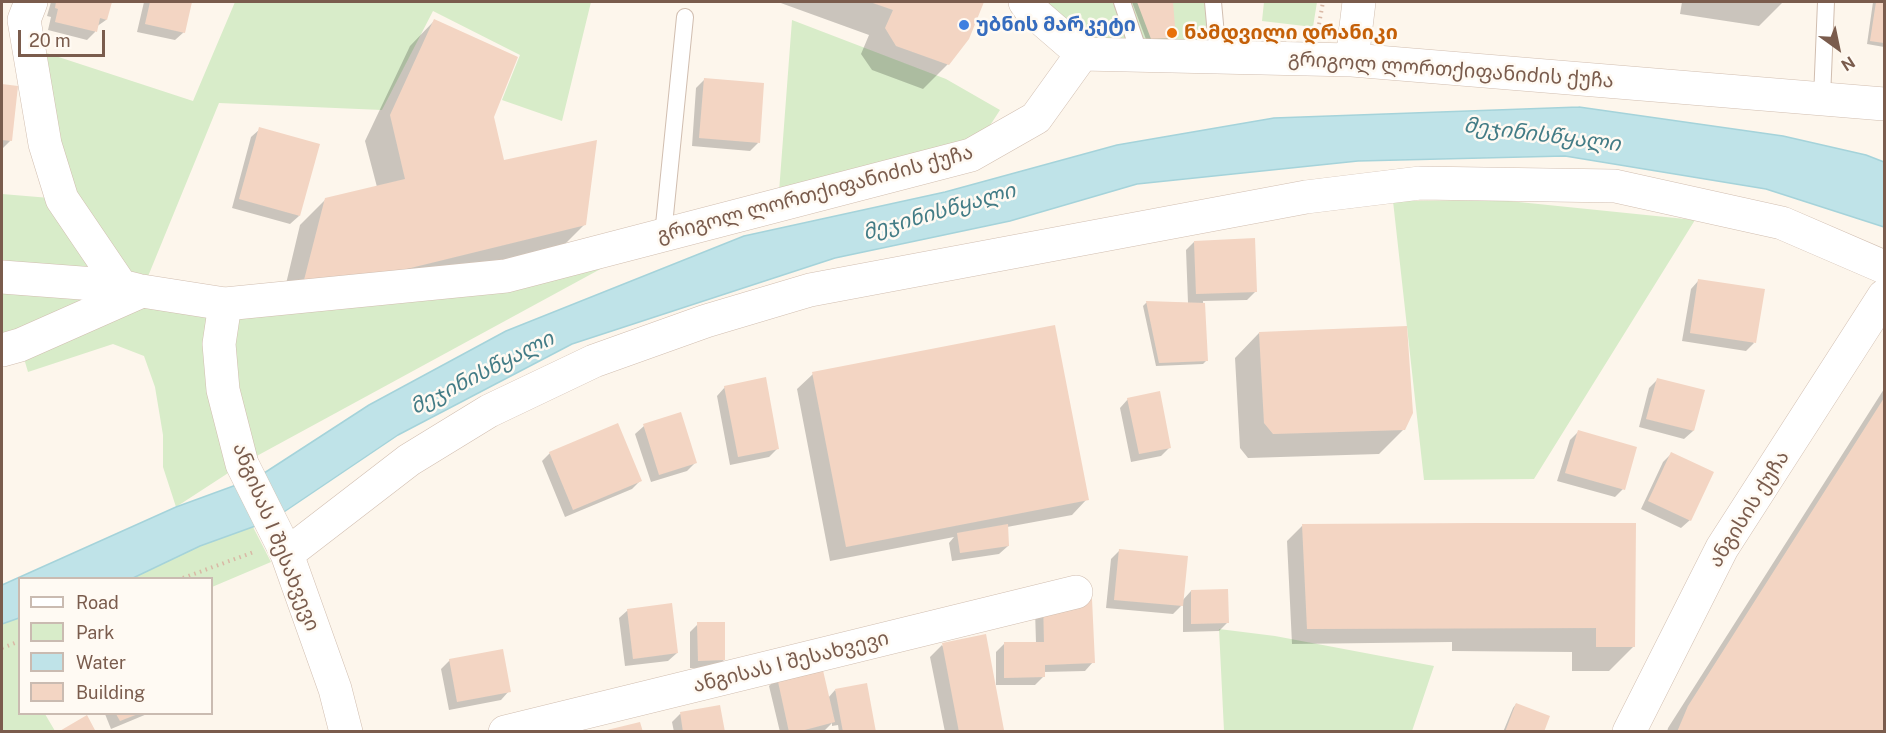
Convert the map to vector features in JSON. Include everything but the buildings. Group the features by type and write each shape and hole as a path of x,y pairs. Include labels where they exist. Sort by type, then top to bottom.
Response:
{"street":[{"path":"2,350 20,345 132,289 62,199 45,144 24,20 31,2"},
{"path":"1025,2 1030,9 1082,54"},
{"path":"1352,60 1359,2"},
{"name":"გრიგოლ ლორთქიფანიძის ქუჩა","path":"2,277 132,289 225,304 506,276 971,155 1036,118 1082,54 1352,60 1884,104"},
{"path":"287,554 409,460 489,411 594,361 706,321 810,290 1306,197 1420,183 1615,186 1782,223 1884,267"},
{"name":"ანგისის ქუჩა","path":"1629,732 1722,548 1884,296"},
{"name":"ანგისას I შესახვევი","path":"225,304 219,344 224,390 242,464 287,554 335,689 346,732"},
{"name":"ანგისას I შესახვევი","path":"505,732 1076,592"}],"lane":[{"path":"1122,2 1140,55"},
{"path":"1213,2 1218,57"},
{"path":"1822,98 1826,2"},
{"path":"663,235 685,17"}],"path":[{"path":"188,577 255,551 287,554"},
{"path":"2,648 18,642"}],"green space":[{"path":"235,2 591,2 562,121 502,100 520,55 433,11 382,110 219,103 142,291 225,304 663,235 242,464 176,507 163,467 163,435 155,387 144,356 113,344 28,372 20,345 2,350 2,194 62,199 28,47 193,101"},
{"path":"1025,2 1213,2 1218,57 1082,54"},
{"path":"1264,2 1317,2 1313,27 1262,21"},
{"path":"792,20 946,79 1000,110 971,155 778,205"},
{"path":"1499,200 1695,220 1534,479 1424,480 1393,201"},
{"path":"253,527 271,562 213,587 213,577 135,577 200,546"},
{"path":"18,618 18,715 46,715 55,731 2,731 2,624"},
{"path":"1219,629 1275,636 1434,666 1412,731 1224,731"}],"water":[{"name":"მეჯინისწყალი","path":"1579,107 1783,136 1866,155 1884,162 1884,227 1766,189 1565,156 1358,161 1137,184 1010,221 835,258 572,344 398,435 272,520 200,546 135,577 20,577 176,507 258,477 369,405 506,331 744,236 945,192 1117,145 1274,118"},
{"path":"18,578 18,618 2,624 2,585"}],"place":[{"name":"უბნის მარკეტი","path":"964,25"},
{"name":"ნამდვილი დრანიკი","path":"1172,33"}]}
